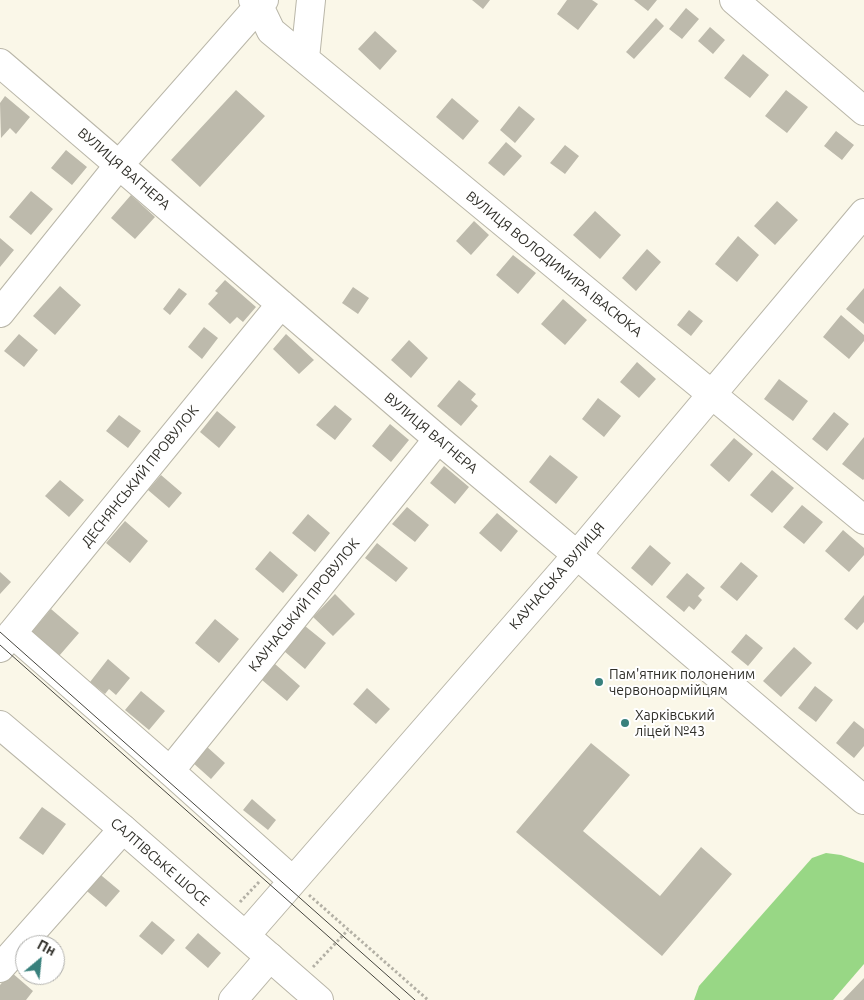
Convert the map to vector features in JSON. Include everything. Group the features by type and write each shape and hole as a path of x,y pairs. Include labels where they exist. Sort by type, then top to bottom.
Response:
{"street":[{"path":"304,58 311,0"},
{"path":"734,0 864,111"},
{"path":"0,313 119,165 258,2"},
{"name":"ВУЛИЦЯ ВОЛОДИМИРА ІВАСЮКА","path":"258,2 271,30 864,520"},
{"name":"ВУЛИЦЯ ВАГНЕРА","path":"0,63 438,440 577,555 864,800"},
{"name":"КАУНАСЬКА ВУЛИЦЯ","path":"246,935 284,873 577,555 864,213"},
{"name":"ДЕСНЯНСЬКИЙ ПРОВУЛОК","path":"6,640 280,304"},
{"name":"КАУНАСЬКИЙ ПРОВУЛОК","path":"170,771 438,440"},
{"path":"6,640 170,771 284,873"},
{"name":"САЛТІВСЬКЕ ШОСЕ","path":"0,725 320,1000"},
{"path":"0,968 123,829"},
{"path":"233,1000 270,957"}],"path":[{"path":"239,902 284,873 428,1000"},
{"path":"313,968 348,930"}],"green space":[{"path":"826,853 841,855 864,863 864,964 833,1000 694,1000 699,986 812,858"}],"building":[{"path":"472,0 490,0 483,9"},
{"path":"567,0 592,0 598,4 578,30 557,14"},
{"path":"634,0 657,0 648,11"},
{"path":"686,8 699,19 682,39 669,29"},
{"path":"656,18 664,26 634,59 626,52"},
{"path":"710,27 725,40 713,54 698,41"},
{"path":"375,31 397,51 380,70 358,49"},
{"path":"743,54 769,75 750,98 724,78"},
{"path":"236,90 265,116 200,187 171,160"},
{"path":"786,90 808,107 787,133 765,116"},
{"path":"5,96 30,117 16,134 10,128 1,138 0,103"},
{"path":"452,98 479,121 463,140 436,117"},
{"path":"519,106 535,119 515,143 500,130"},
{"path":"836,131 854,145 842,160 824,146"},
{"path":"506,142 522,156 504,176 488,163"},
{"path":"565,145 579,156 565,174 550,163"},
{"path":"66,150 87,167 72,185 51,168"},
{"path":"31,191 53,209 31,235 9,217"},
{"path":"131,195 155,217 135,239 111,218"},
{"path":"777,201 798,220 775,245 754,226"},
{"path":"595,211 621,235 600,259 573,235"},
{"path":"474,221 489,235 471,255 456,241"},
{"path":"738,236 759,255 737,282 715,264"},
{"path":"0,238 14,250 0,267"},
{"path":"647,249 661,262 636,291 622,278"},
{"path":"513,255 536,273 518,294 496,275"},
{"path":"225,280 256,307 243,322 237,317 230,324 208,304 218,293 215,291"},
{"path":"60,286 81,305 55,335 33,316"},
{"path":"353,287 369,298 358,314 342,303"},
{"path":"179,288 187,294 170,315 163,309"},
{"path":"864,288 864,324 846,309"},
{"path":"563,299 587,320 565,345 541,324"},
{"path":"689,310 703,321 691,336 677,325"},
{"path":"841,315 864,335 864,341 849,359 823,337"},
{"path":"204,327 218,338 202,359 188,347"},
{"path":"19,334 38,350 24,367 4,351"},
{"path":"286,334 314,360 299,374 273,349"},
{"path":"409,340 428,358 411,378 391,360"},
{"path":"637,362 656,379 639,398 620,382"},
{"path":"779,379 808,401 793,421 764,399"},
{"path":"459,380 476,394 471,400 478,406 461,426 437,406"},
{"path":"598,398 621,416 604,437 582,419"},
{"path":"335,405 352,419 335,440 316,425"},
{"path":"217,411 236,427 219,448 200,432"},
{"path":"834,412 849,424 827,451 812,439"},
{"path":"119,415 141,431 128,448 106,431"},
{"path":"390,424 409,440 391,462 372,446"},
{"path":"864,437 864,479 863,480 842,464"},
{"path":"734,438 753,454 729,482 710,465"},
{"path":"550,455 578,477 556,504 529,482"},
{"path":"444,466 469,487 455,504 430,483"},
{"path":"772,470 794,488 772,513 750,495"},
{"path":"161,475 182,493 169,508 148,490"},
{"path":"60,480 84,500 69,517 45,496"},
{"path":"802,505 823,522 804,544 783,527"},
{"path":"407,507 429,525 415,542 392,524"},
{"path":"497,513 518,531 501,552 479,533"},
{"path":"308,514 330,533 315,552 292,533"},
{"path":"125,521 148,541 130,563 106,543"},
{"path":"843,530 864,548 864,555 849,572 825,551"},
{"path":"377,543 408,568 396,582 365,558"},
{"path":"650,545 671,563 652,586 631,568"},
{"path":"270,551 298,575 283,593 255,569"},
{"path":"741,562 758,576 737,601 720,587"},
{"path":"0,572 11,582 0,594"},
{"path":"687,573 705,588 698,596 702,600 694,610 689,606 684,612 666,597"},
{"path":"335,594 355,614 333,636 313,617"},
{"path":"864,595 864,622 857,630 844,619"},
{"path":"51,609 79,633 59,656 31,633"},
{"path":"215,619 239,639 219,663 195,643"},
{"path":"305,626 326,643 305,669 284,651"},
{"path":"746,634 763,648 748,666 731,652"},
{"path":"794,647 812,663 781,697 763,681"},
{"path":"108,659 130,678 116,695 109,689 105,694 90,682"},
{"path":"275,664 300,686 287,701 262,680"},
{"path":"815,686 833,700 816,722 798,708"},
{"path":"367,688 390,709 376,724 353,704"},
{"path":"141,691 165,711 149,730 125,710"},
{"path":"854,721 864,729 864,746 854,758 836,743"},
{"path":"591,743 630,775 583,831 660,896 701,847 732,874 662,956 516,832"},
{"path":"206,746 225,763 211,779 192,762"},
{"path":"252,799 276,820 268,830 243,810"},
{"path":"42,807 66,824 43,855 19,838"},
{"path":"96,871 120,891 106,907 82,887"},
{"path":"152,921 175,940 162,955 139,936"},
{"path":"198,933 221,953 208,968 185,948"},
{"path":"11,972 15,975 15,985 26,985 33,991 26,1000 0,1000 0,985"},
{"path":"864,978 864,1000 843,1000"}],"tram line":[{"path":"0,632 415,1000"},
{"path":"0,645 400,1000"}],"place":[{"name":"Пам'ятник полоненим червоноармійцям","path":"599,682"},
{"name":"Харківський ліцей №43","path":"625,723"}]}
